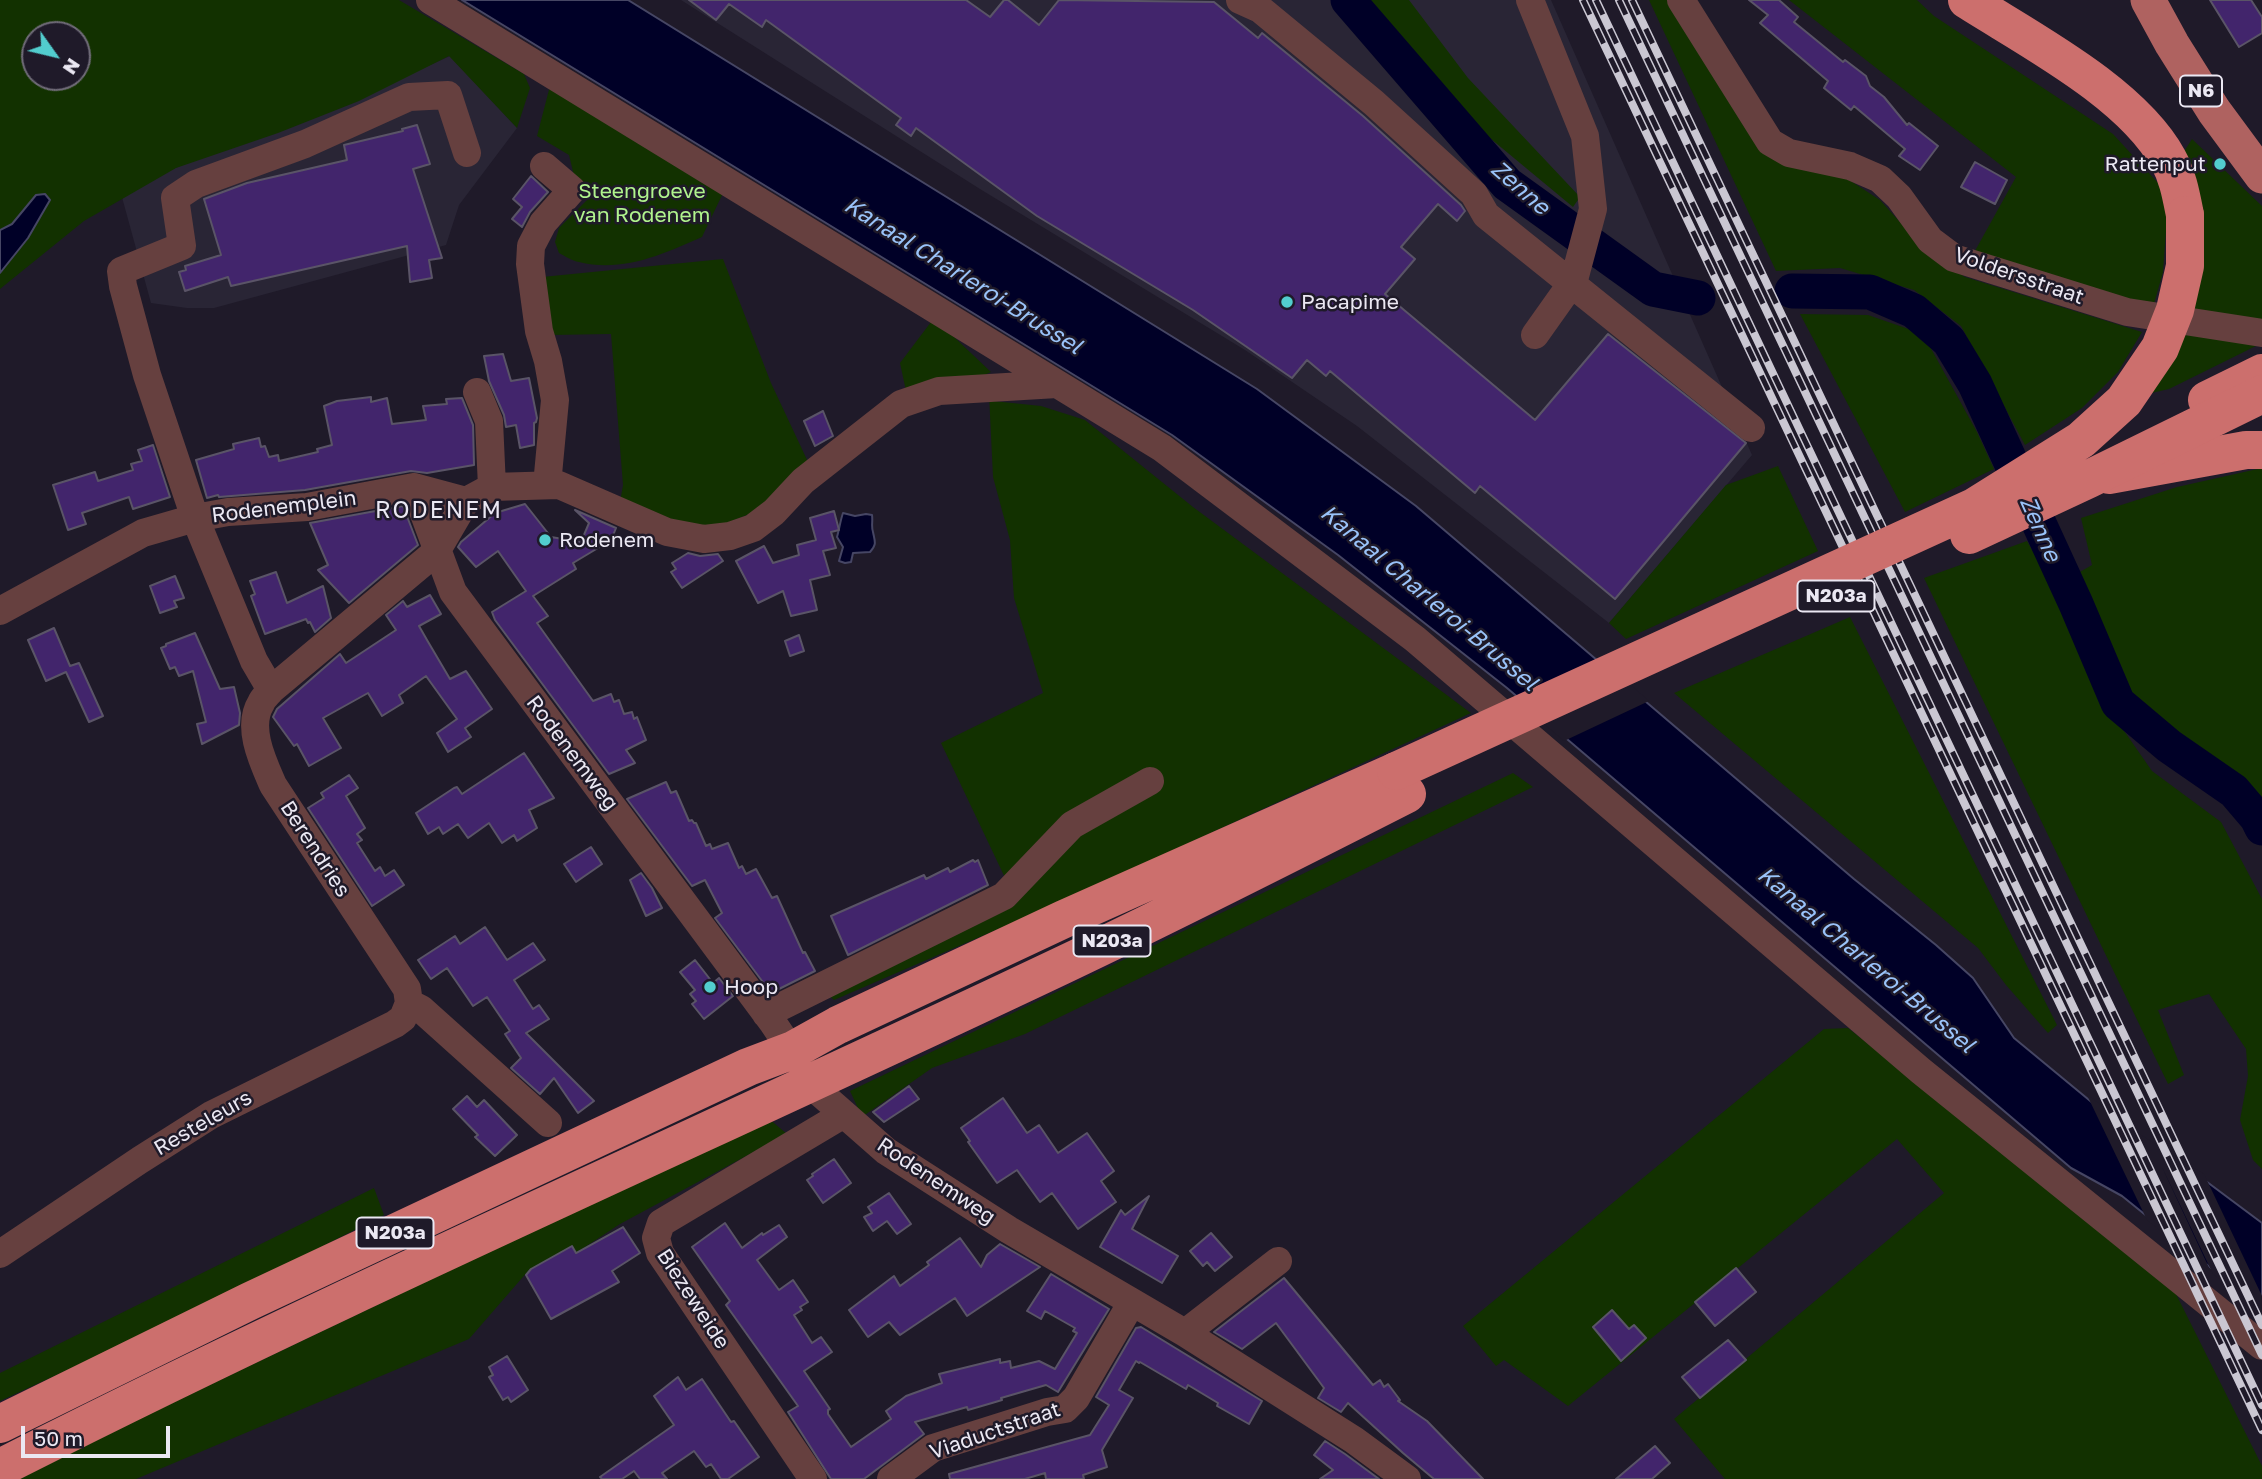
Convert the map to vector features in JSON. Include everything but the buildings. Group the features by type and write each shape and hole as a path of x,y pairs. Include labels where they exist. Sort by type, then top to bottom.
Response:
{"highway":[{"path":"1967,0 2114,97 2145,127 2167,158 2179,183 2185,215 2185,266 2175,310 2160,348 2124,401 2081,440 1974,507"},
{"name":"N203a","path":"0,1468 268,1336 803,1065 1066,963 1402,783 1974,507 2010,495 2262,373"},
{"name":"N203a","path":"1402,783 2089,479 2262,394"},
{"path":"2089,479 2199,458 2262,450"},
{"name":"N203a","path":"0,1424 262,1295 748,1067 803,1065"}],"main road":[{"name":"N6","path":"2148,0 2214,111 2262,176"}],"street":[{"path":"430,0 1162,448 1415,639 1922,1071 2262,1346"},
{"path":"1240,0 1260,9 1374,103 1474,194 1486,215 1751,428"},
{"path":"1530,0 1584,136 1593,209 1572,282 1535,335"},
{"name":"Voldersstraat","path":"1681,0 1770,142 1789,153 1850,166 1880,180 1899,197 1930,240 1954,258 2127,312 2262,333"},
{"path":"467,153 448,95 409,97 305,144 197,184 175,198 182,246 121,271 147,375 192,510 254,661 271,690 436,552 466,501 492,487 559,485 667,532 704,539 730,536 753,528 774,512 803,481 901,404 939,391 1057,384"},
{"path":"544,166 572,190 543,223 531,246 530,264 539,331 555,400 547,485"},
{"path":"477,392 489,421 492,487"},
{"path":"414,487 436,552"},
{"name":"Rodenemplein","path":"192,510 228,512 307,507 414,487 466,501"},
{"path":"0,611 143,533 192,510"},
{"name":"Rodenemweg","path":"436,552 453,593 766,1014 820,1093 886,1151 1009,1230 1185,1333 1354,1440 1407,1479"},
{"name":"Berendries","path":"271,690 261,703 255,720 263,762 273,785 407,989 410,1003 432,1018 548,1123"},
{"path":"766,1014 1004,897 1072,825 1150,781"},
{"name":"Resteleurs","path":"0,1254 211,1115 395,1024 403,1017 410,1003"},
{"name":"Biezeweide","path":"813,1479 658,1248 657,1231 661,1223 844,1114"},
{"path":"1185,1333 1278,1261"},
{"name":"Viaductstraat","path":"891,1479 933,1448 1047,1412 1065,1409 1076,1398 1132,1302"}],"shaded area":[{"name":"Pacapime","path":"681,0 1551,0 1752,455 1609,623 1357,426 1245,350 980,189"},
{"path":"450,56 517,128 459,205 446,245 214,308 187,308 151,303 120,190"}],"green space":[{"path":"0,0 399,0 524,74 530,88 517,128 449,56 359,101 278,133 176,168 84,221 0,289 0,273 28,238 36,195 11,224 0,230"},
{"path":"1344,0 1409,0 1468,78 1580,197 1573,207 1438,95"},
{"path":"1649,0 1673,0 1762,146 1840,174 1880,200 1927,252 1965,277 2142,332 2118,372 2082,408 2025,445 1961,326 1914,290 1840,268 1776,271"},
{"path":"1789,0 1917,0 1934,16 2113,134 2159,184 2167,217 2163,272 2152,311 1971,258 2016,177"},
{"name":"Steengroeve van Rodenem","path":"551,82 725,189 702,237 642,260 611,265 576,261 559,253 555,242 559,228 587,200 575,180 569,155 537,136"},
{"path":"2192,139 2262,206 2262,343 2169,389 2147,394 2183,153"},
{"path":"723,259 771,383 809,464 759,510 703,533 620,502 623,485 611,334 550,335 542,277"},
{"path":"1800,314 1868,315 1923,334 1977,432 1994,469 1905,512"},
{"path":"934,318 991,372 972,381 906,391 900,363"},
{"path":"989,394 993,401 1041,406 1085,420 1193,507 1471,713 1063,901 834,1000 826,993 1017,903 941,743 1043,693 1014,598 1010,540 993,477"},
{"path":"1778,466 1818,551 1626,639 1609,623 1726,485"},
{"path":"2262,468 2262,823 2236,786 2125,700 2078,573 2092,565 2081,518 2177,487"},
{"path":"2027,541 2056,592 2090,673 2120,725 2152,771 2221,822 2262,899 2262,1169 2253,1160 2240,1120 2248,1076 2246,1049 2209,994 2158,1010 2184,1075 2168,1084 1924,578"},
{"path":"1850,617 2057,1025 2048,1033 1978,948 1674,693"},
{"path":"1513,773 1533,787 1025,1034 932,1068 862,1117 850,1091"},
{"path":"1848,1028 2169,1280 2262,1466 2262,1479 1725,1479 1674,1419 1944,1193 1897,1139 1568,1406 1504,1360 1496,1366 1463,1326 1824,1029"},
{"path":"768,1118 787,1134 620,1224 576,1253 572,1246 529,1270 469,1339 136,1479 13,1479"},
{"path":"374,1188 384,1215 187,1315 0,1401 0,1373"}],"water":[{"name":"Kanaal Charleroi-Brussel","path":"462,0 628,0 1257,389 1416,506 1854,879 1936,945 1973,978 2014,1038 2123,1128 2187,1167 2262,1223 2262,1309 2122,1196 2071,1168 1507,688 1338,555 1172,435"},
{"path":"45,194 50,200 28,238 0,273 0,230 12,224 36,195"},
{"path":"843,513 855,516 872,515 875,543 870,552 853,553 851,562 845,563 839,561 843,547 837,537"}],"pier":[{"path":"1601,659 1649,701 1564,741 1515,699"},
{"path":"2086,1093 2125,1125 2204,1174 2262,1296 2262,1313 2213,1274 2161,1165 2211,1272 2147,1220"}],"waterway":[{"name":"Zenne","path":"1348,0 1507,184 1653,289 1698,298"},
{"name":"Zenne","path":"1792,291 1870,292 1914,311 1949,341 1975,384 2076,604 2118,703 2169,746 2234,791 2262,828"}],"railway":[{"path":"1583,0 2262,1430"},
{"path":"1596,0 2262,1405"},
{"path":"1619,0 2262,1355"},
{"path":"1632,0 2262,1325"}],"place":[{"name":"Rattenput","path":"2220,164"},
{"name":"Pacapime","path":"1287,302"},
{"name":"Rodenem","path":"545,540"},
{"name":"Hoop","path":"710,987"}],"district":[{"name":"RODENEM","path":"439,511"}]}
